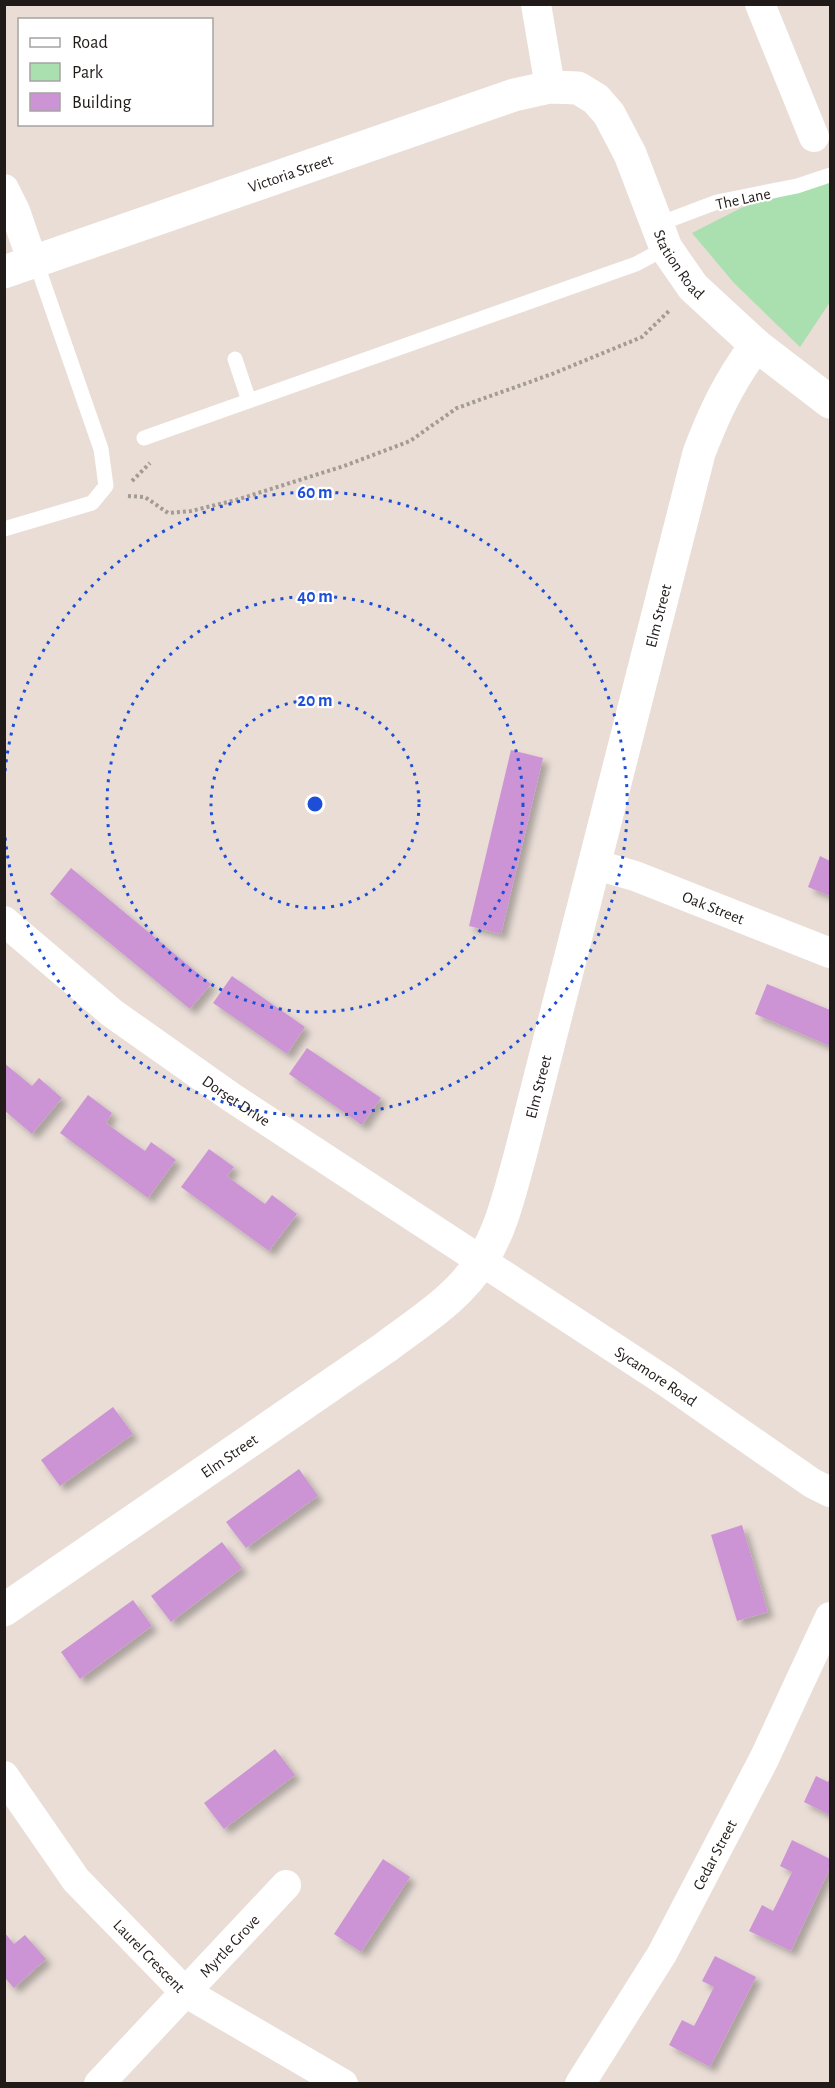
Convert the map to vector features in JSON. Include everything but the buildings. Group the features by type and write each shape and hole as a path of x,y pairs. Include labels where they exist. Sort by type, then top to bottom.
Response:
{"street":[{"path":"536,4 564,88"},
{"path":"760,4 814,137"},
{"name":"Station Road","path":"564,88 596,99 609,114 630,153 661,237 693,287 756,345 831,402"},
{"name":"Victoria Street","path":"24,266 514,95 564,88"},
{"path":"4,189 15,211 24,266"},
{"name":"Elm Street","path":"4,1610 377,1353 431,1313 462,1285 482,1261 504,1213 699,453 717,406 738,369 756,345"},
{"name":"Oak Street","path":"593,864 635,876 831,954"},
{"name":"Dorset Drive","path":"4,921 112,1013 231,1097 482,1261"},
{"name":"Sycamore Road","path":"482,1261 668,1383 812,1483 831,1492"},
{"name":"Cedar Street","path":"580,2084 662,1954 764,1759 831,1617"},
{"name":"Laurel Crescent","path":"4,1776 76,1880 185,1992 343,2084"},
{"name":"Myrtle Grove","path":"99,2084 286,1886"}],"lane":[{"name":"The Lane","path":"144,438 636,264 661,237 717,202 797,186 831,175"},
{"path":"4,529 92,503 106,486 101,449 24,266"},
{"path":"235,359 249,400"}],"path":[{"path":"101,493 145,497 168,513 191,511 236,500 344,466 410,441 457,408 552,374 642,338 693,287"},
{"path":"101,493 132,482 154,459 161,432"}],"green space":[{"path":"830,178 830,302 800,347 734,283 692,233 741,208"}]}
